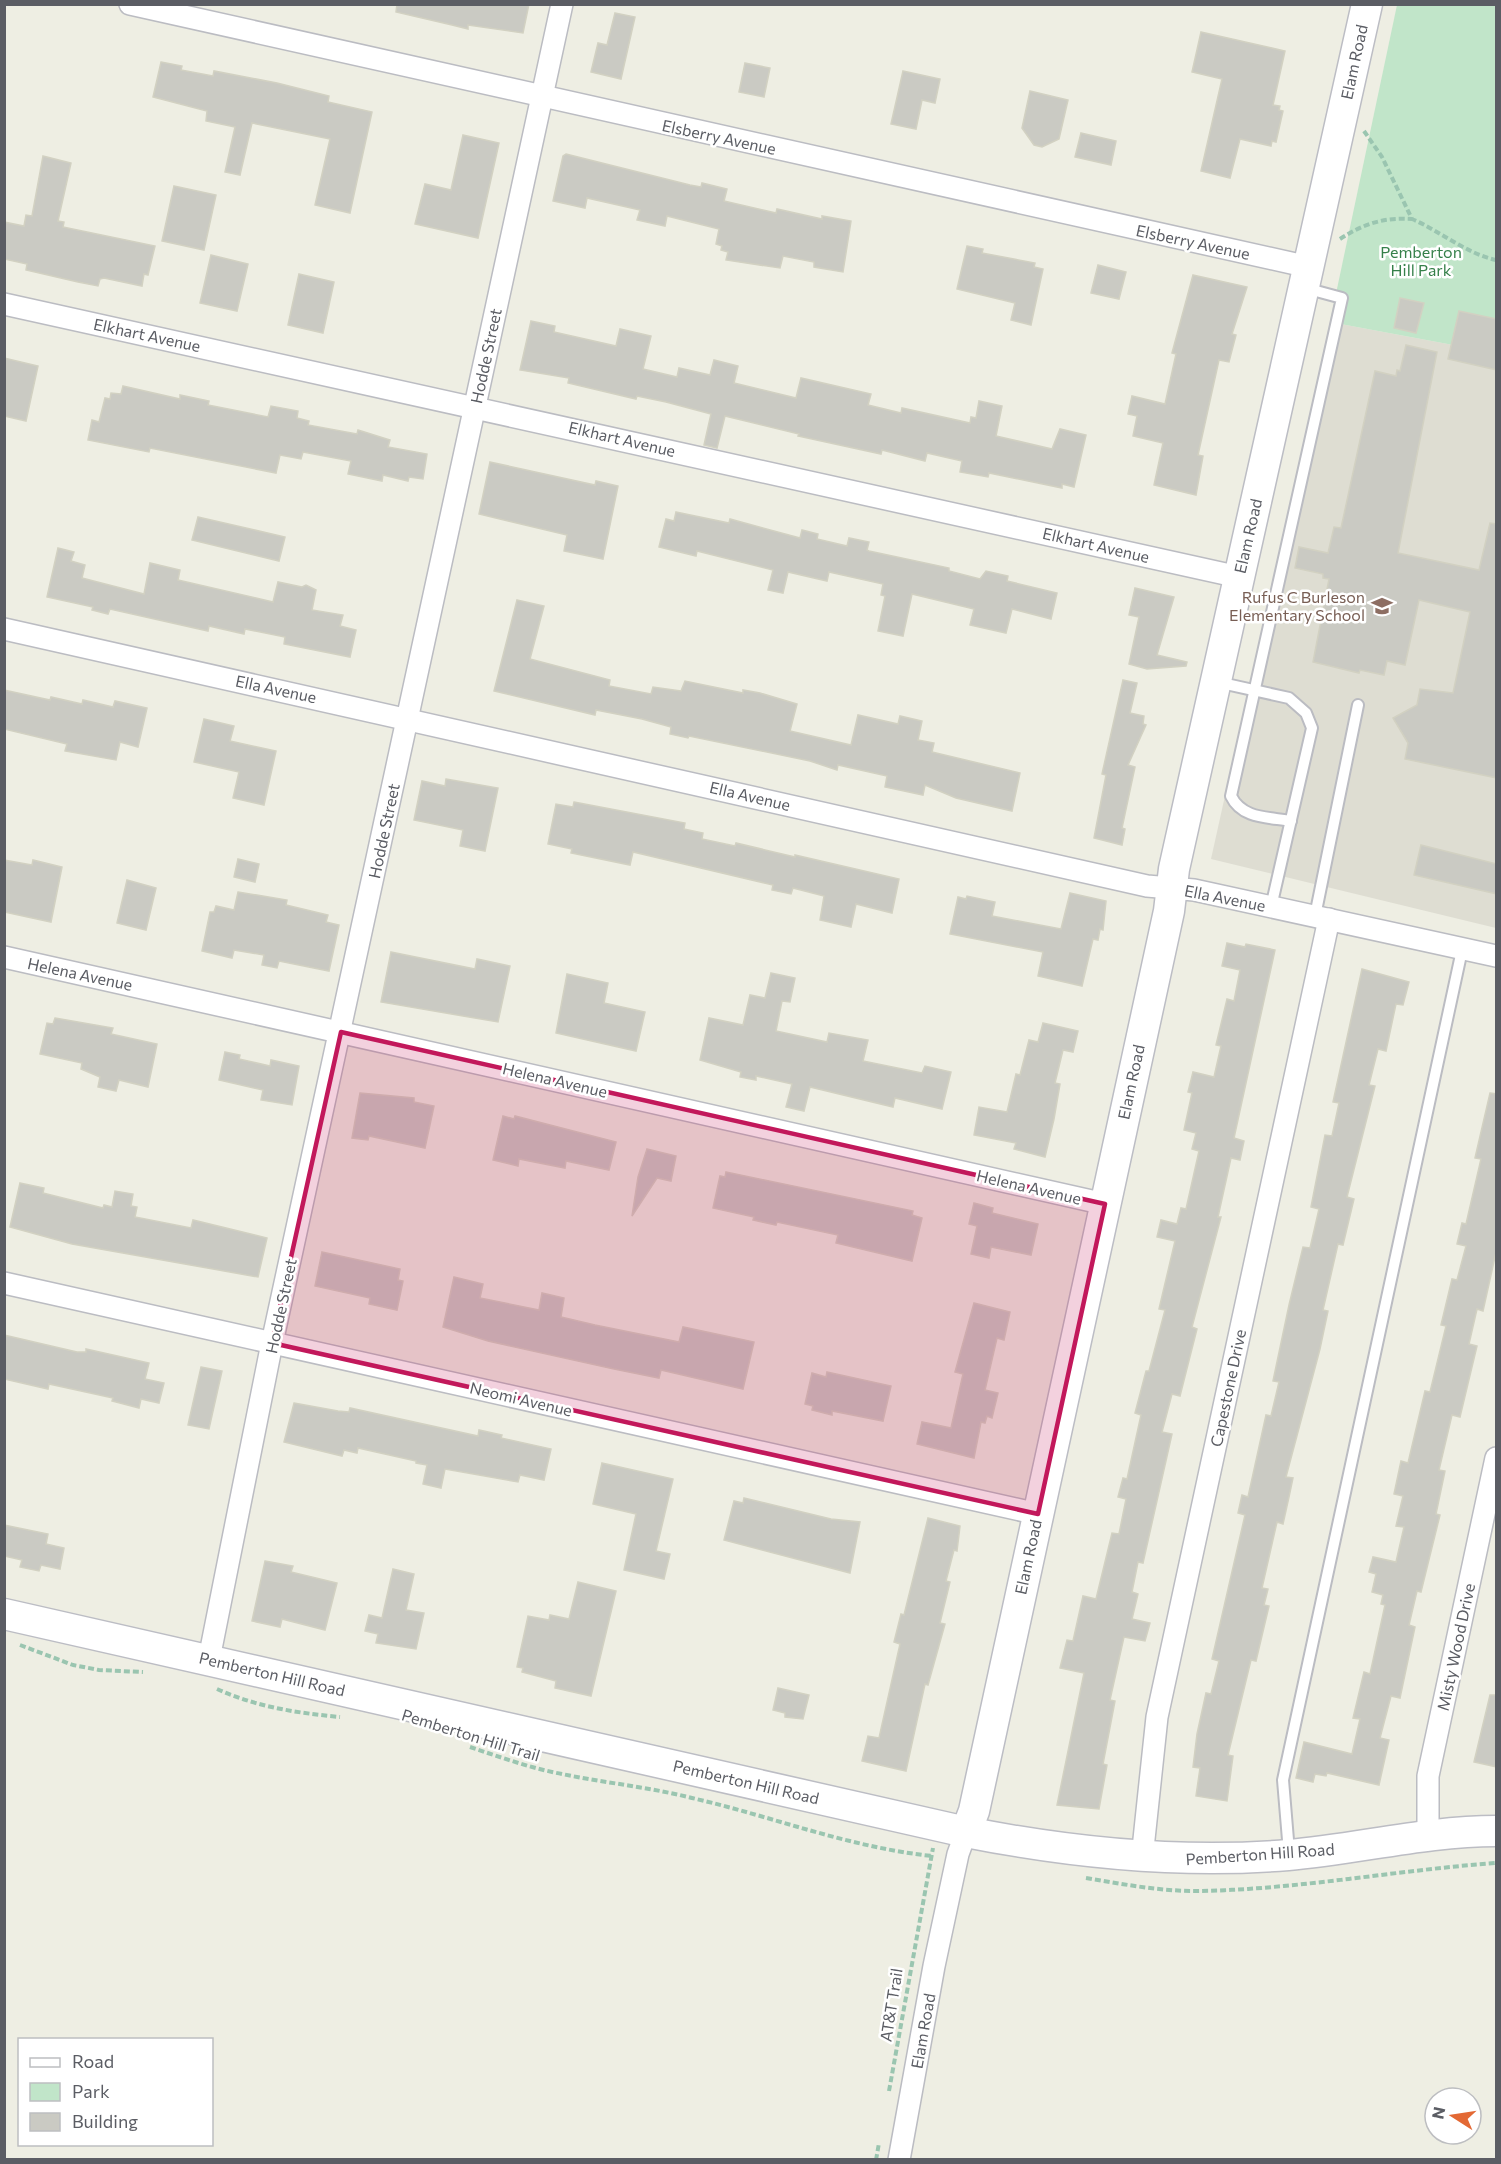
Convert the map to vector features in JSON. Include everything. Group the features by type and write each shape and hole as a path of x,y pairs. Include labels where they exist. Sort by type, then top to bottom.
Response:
{"street":[{"name":"Elsberry Avenue","path":"130,4 543,98 1306,278"},
{"name":"Hodde Street","path":"211,1673 272,1343 562,4"},
{"name":"Elam Road","path":"899,2160 934,1966 958,1854 974,1811 1216,682 1366,4"},
{"name":"Elkhart Avenue","path":"4,304 475,406 1239,577"},
{"name":"Ella Avenue","path":"4,629 1136,883 1194,890 1497,956"},
{"name":"Capestone Drive","path":"1142,1858 1157,1717 1322,918"},
{"name":"Helena Avenue","path":"4,957 1105,1204"},
{"name":"Neomi Avenue","path":"4,1283 1038,1514"},
{"name":"Misty Wood Drive","path":"1428,1837 1428,1776 1497,1458"},
{"name":"Pemberton Hill Road","path":"4,1614 211,1673 966,1832 1142,1858 1215,1860 1289,1855 1428,1837 1497,1831"}],"lane":[{"path":"1291,821 1247,814 1236,808 1231,796 1342,298 1306,278"},
{"path":"1216,682 1289,698 1306,713 1312,728 1271,907"},
{"path":"1322,918 1358,705"},
{"path":"1289,1855 1283,1780 1462,950"}],"path":[{"path":"1363,130 1382,157 1412,219"},
{"path":"1336,242 1364,225 1382,219 1412,219 1437,230 1471,250 1497,260"},
{"path":"16,1643 73,1665 99,1670 154,1673"},
{"path":"211,1673 253,1703 288,1712 342,1717"},
{"name":"Pemberton Hill Trail","path":"460,1743 516,1763 559,1774 690,1797 873,1848 932,1856"},
{"name":"AT&T Trail","path":"887,2101 910,1963 932,1856"},
{"path":"876,2160 881,2133"}],"highlighted area":[{"path":"341,1032 1105,1204 1038,1514 272,1343"}],"shaded area":[{"name":"Rufus C Burleson Elementary School","path":"1330,322 1496,353 1496,928 1211,859"}],"green space":[{"name":"Pemberton Hill Park","path":"1397,5 1496,5 1496,353 1330,322"}],"building":[{"path":"397,4 529,4 523,33 468,25 468,29 396,12"},
{"path":"615,13 635,17 621,79 591,72 598,43 607,45"},
{"path":"1201,32 1285,51 1273,105 1280,106 1279,110 1283,111 1276,142 1272,141 1271,146 1240,139 1230,178 1201,171 1222,79 1192,72"},
{"path":"161,62 182,66 181,70 213,76 214,71 277,83 329,96 328,102 372,112 350,213 315,205 330,139 252,123 240,175 225,172 235,127 206,121 207,111 153,97"},
{"path":"745,63 770,68 764,97 739,92"},
{"path":"903,71 940,79 935,103 922,100 916,129 891,124"},
{"path":"1030,91 1068,100 1059,139 1042,147 1034,145 1022,128"},
{"path":"1081,133 1116,141 1111,165 1075,157"},
{"path":"463,135 499,143 478,238 415,224 425,184 451,190"},
{"path":"566,154 690,185 701,187 702,183 727,189 724,201 776,213 777,209 822,219 822,216 851,221 843,272 814,267 814,262 783,256 780,268 726,260 728,252 721,250 722,246 716,244 719,229 667,216 665,226 637,220 640,210 587,198 585,208 553,201 563,156"},
{"path":"43,156 71,163 58,221 64,222 63,227 155,246 148,275 144,274 142,286 104,278 100,279 98,286 26,270 27,264 4,259 4,222 24,226 26,215 32,216"},
{"path":"174,186 216,195 204,250 162,241"},
{"path":"967,246 983,249 982,253 1035,263 1034,267 1043,269 1031,325 1011,320 1015,303 957,289"},
{"path":"211,255 248,264 237,311 200,303"},
{"path":"1098,265 1126,272 1119,299 1091,293"},
{"path":"299,274 334,282 323,333 288,325"},
{"path":"1193,275 1247,287 1232,334 1236,335 1229,362 1219,360 1198,455 1203,456 1196,495 1154,485 1163,443 1133,436 1137,416 1128,414 1132,396 1165,404 1176,354 1172,353"},
{"path":"1400,298 1424,303 1416,333 1394,328"},
{"path":"1459,311 1497,319 1497,370 1448,359"},
{"path":"531,321 555,326 554,332 616,346 620,329 651,336 643,369 677,377 679,368 710,375 714,360 738,366 734,383 796,398 801,378 871,394 868,405 901,413 902,408 970,423 971,417 976,418 979,401 1002,406 996,436 1052,449 1060,429 1086,435 1074,487 1062,484 1062,488 989,473 988,477 960,472 962,461 927,453 925,461 882,450 881,454 798,436 799,434 725,416 717,448 704,445 711,414 666,402 637,396 636,399 568,383 569,378 520,370"},
{"path":"1406,345 1437,352 1398,553 1479,570 1490,523 1497,524 1497,778 1405,759 1408,743 1393,718 1417,705 1420,689 1453,693 1470,612 1419,600 1405,665 1387,661 1384,675 1360,670 1359,673 1313,662 1329,579 1323,578 1323,574 1295,568 1299,547 1328,553 1334,527 1341,528 1375,371 1396,376 1397,370 1400,371"},
{"path":"4,358 38,366 26,421 4,416"},
{"path":"123,386 180,399 180,395 209,401 208,405 268,417 271,406 298,411 297,418 309,421 308,425 357,434 358,430 390,440 388,447 427,454 423,479 409,477 408,481 383,475 382,481 348,474 351,461 303,452 301,459 280,455 276,473 150,448 149,452 88,440 92,420 99,422 105,398 110,399 111,393 121,394"},
{"path":"490,462 595,485 596,481 618,486 603,559 564,551 567,535 479,514"},
{"path":"676,512 729,523 730,519 800,538 802,530 818,534 817,539 847,546 849,538 869,542 867,550 869,551 949,568 949,571 980,579 986,571 1008,576 1007,581 1057,593 1051,619 1012,609 1006,633 970,625 974,609 912,594 903,636 878,631 885,596 881,595 883,584 829,572 827,581 788,572 783,593 768,590 773,570 697,551 696,556 659,547 666,519 674,521"},
{"path":"198,517 285,537 279,561 192,540"},
{"path":"58,548 74,552 71,561 85,565 82,578 144,594 150,563 180,570 178,580 273,602 278,582 302,587 306,585 316,590 312,610 343,615 340,626 356,630 350,657 284,644 285,637 245,629 244,634 209,626 208,631 110,609 108,614 92,610 93,607 47,597"},
{"path":"1135,588 1174,597 1157,655 1187,662 1186,666 1147,669 1129,664 1139,617 1129,615"},
{"path":"517,600 544,606 530,659 610,680 609,686 651,694 653,687 681,691 685,681 743,693 743,690 760,693 797,704 790,731 851,745 858,715 898,724 900,716 922,721 918,740 934,743 932,752 1020,773 1012,811 956,798 925,785 923,795 885,787 887,776 838,765 837,770 810,761 670,734 671,727 642,719 596,710 595,715 494,691"},
{"path":"1123,680 1137,683 1130,713 1144,716 1143,724 1146,725 1128,765 1135,767 1122,828 1125,829 1122,845 1094,838 1106,775 1102,774"},
{"path":"4,690 50,700 51,697 82,704 83,700 113,707 115,701 147,708 138,747 120,742 116,760 65,751 67,744 4,729"},
{"path":"204,719 234,726 230,741 276,751 264,805 233,798 239,772 194,762"},
{"path":"446,779 498,788 485,851 460,846 463,830 414,820 422,781 445,786"},
{"path":"574,802 685,823 684,829 703,833 702,839 735,846 736,843 899,879 892,913 856,904 851,927 820,920 824,896 793,888 791,894 772,890 773,885 633,852 630,865 571,853 572,849 548,844 556,804 573,807"},
{"path":"1421,845 1497,864 1497,894 1414,875"},
{"path":"238,859 259,864 255,882 234,877"},
{"path":"4,860 32,865 33,860 62,867 51,922 4,912"},
{"path":"127,880 156,888 146,930 117,923"},
{"path":"238,892 287,900 286,905 328,915 326,922 339,925 329,971 279,961 277,968 262,965 264,955 234,950 232,958 202,951 210,912 214,912 216,906 234,910"},
{"path":"1070,893 1106,901 1103,930 1100,929 1098,940 1093,939 1082,986 1038,976 1043,952 950,934 958,897 966,899 967,896 995,902 992,916 1061,929"},
{"path":"1227,943 1275,950 1234,1138 1244,1141 1240,1160 1231,1158 1218,1217 1221,1217 1192,1327 1197,1329 1180,1396 1172,1394 1162,1432 1172,1434 1143,1563 1138,1562 1132,1592 1138,1594 1132,1619 1150,1623 1145,1641 1124,1637 1110,1700 1115,1701 1103,1764 1107,1765 1099,1809 1057,1805 1084,1673 1060,1668 1067,1640 1073,1641 1083,1596 1096,1599 1112,1533 1119,1534 1126,1499 1118,1497 1123,1478 1127,1479 1141,1415 1135,1413 1165,1310 1159,1309 1175,1241 1157,1237 1161,1220 1177,1224 1181,1208 1186,1209 1199,1151 1192,1149 1196,1133 1184,1130 1192,1093 1188,1092 1193,1072 1214,1077 1221,1046 1216,1045 1227,999 1234,1001 1240,970 1222,966"},
{"path":"391,952 475,969 477,959 510,966 498,1022 381,1002"},
{"path":"1362,969 1409,982 1403,1005 1396,1004 1386,1051 1378,1049 1369,1085 1375,1086 1347,1197 1354,1199 1343,1245 1338,1244 1323,1310 1328,1311 1320,1349 1286,1477 1293,1478 1283,1524 1277,1522 1262,1588 1268,1589 1264,1605 1269,1606 1256,1661 1251,1660 1228,1755 1233,1756 1227,1801 1196,1796 1200,1768 1193,1767 1197,1734 1206,1693 1211,1694 1219,1661 1212,1659 1245,1515 1238,1513 1242,1495 1248,1497 1266,1415 1271,1416 1279,1382 1273,1381 1289,1305 1303,1247 1310,1248 1319,1209 1311,1207 1325,1135 1332,1136 1339,1103 1333,1102"},
{"path":"771,973 795,978 790,1002 782,1001 776,1031 827,1042 829,1033 868,1040 863,1061 922,1073 925,1066 951,1072 942,1109 895,1098 893,1107 810,1087 804,1111 786,1107 792,1084 756,1076 756,1080 740,1077 741,1072 700,1060 709,1018 743,1025 750,995 765,998"},
{"path":"567,974 608,983 604,1003 645,1012 636,1051 556,1033"},
{"path":"55,1018 113,1028 111,1034 157,1044 148,1087 119,1080 116,1091 98,1087 100,1077 81,1069 82,1063 40,1054 47,1023 53,1024"},
{"path":"1043,1023 1078,1031 1073,1052 1063,1050 1055,1083 1060,1084 1045,1157 1014,1149 1016,1143 974,1135 979,1107 1007,1112 1016,1074 1020,1075 1029,1040 1038,1042"},
{"path":"225,1052 240,1055 239,1059 270,1066 271,1060 299,1066 292,1105 261,1100 263,1090 219,1080"},
{"path":"360,1093 414,1098 414,1102 434,1106 425,1148 369,1136 368,1140 352,1138"},
{"path":"1490,1093 1497,1094 1497,1248 1483,1311 1477,1309 1469,1344 1477,1346 1460,1417 1452,1415 1439,1470 1445,1471 1436,1514 1440,1515 1421,1592 1417,1591 1409,1625 1415,1627 1400,1698 1391,1696 1380,1738 1389,1740 1379,1785 1327,1773 1326,1776 1315,1774 1313,1782 1296,1778 1304,1742 1352,1754 1360,1719 1353,1718 1364,1672 1370,1674 1385,1605 1381,1604 1383,1595 1372,1592 1376,1574 1369,1572 1373,1557 1396,1562 1404,1527 1396,1526 1403,1496 1394,1494 1401,1461 1408,1463 1425,1391 1430,1392 1446,1326 1441,1325 1452,1279 1457,1280 1466,1246 1457,1244 1462,1223 1466,1224 1481,1159 1475,1158"},
{"path":"503,1116 514,1119 515,1116 616,1142 609,1170 566,1161 565,1168 519,1159 518,1166 493,1160"},
{"path":"647,1149 676,1156 671,1181 657,1178 632,1216 638,1177"},
{"path":"726,1172 913,1211 912,1215 922,1218 912,1261 836,1243 838,1235 777,1222 776,1225 753,1220 754,1217 713,1208 720,1176 725,1177"},
{"path":"20,1183 44,1188 43,1193 103,1208 104,1205 112,1207 115,1191 133,1194 131,1206 137,1207 135,1217 191,1228 193,1220 267,1238 258,1277 72,1244 10,1227"},
{"path":"974,1203 993,1208 992,1213 1038,1224 1031,1255 991,1247 989,1258 971,1254 977,1226 969,1224"},
{"path":"322,1252 400,1269 398,1280 403,1281 397,1310 369,1304 370,1298 315,1286"},
{"path":"454,1277 483,1284 480,1298 539,1310 542,1293 564,1298 561,1317 595,1325 679,1342 683,1327 754,1342 743,1389 661,1370 659,1378 614,1369 488,1341 443,1327"},
{"path":"974,1303 1010,1312 1004,1340 997,1338 985,1390 998,1393 992,1418 987,1416 985,1423 981,1422 974,1458 917,1444 922,1422 951,1428 963,1374 955,1372"},
{"path":"4,1335 77,1352 86,1352 86,1349 149,1363 145,1379 164,1383 159,1403 141,1399 139,1408 112,1401 113,1398 49,1384 48,1389 4,1379"},
{"path":"201,1367 222,1371 209,1429 188,1425"},
{"path":"827,1372 891,1386 883,1421 832,1411 832,1415 812,1410 813,1406 805,1404 812,1373 826,1377"},
{"path":"294,1403 349,1412 350,1408 478,1436 479,1430 502,1435 501,1438 551,1449 544,1480 520,1475 518,1482 445,1469 441,1488 423,1484 427,1465 416,1463 416,1461 358,1448 357,1453 344,1450 342,1456 284,1442"},
{"path":"602,1463 673,1479 656,1551 670,1554 664,1579 624,1570 636,1514 593,1504"},
{"path":"744,1498 831,1519 860,1522 850,1573 724,1540 734,1501 743,1503"},
{"path":"928,1518 960,1526 957,1551 954,1550 946,1581 950,1582 940,1623 945,1624 928,1685 925,1684 906,1771 862,1761 868,1736 879,1738 900,1644 894,1642 901,1614 904,1615"},
{"path":"4,1525 48,1534 46,1544 64,1548 60,1569 41,1565 39,1571 20,1567 22,1560 4,1556"},
{"path":"265,1561 293,1566 291,1572 337,1583 325,1630 282,1619 280,1627 252,1621"},
{"path":"393,1569 414,1574 406,1610 424,1613 416,1649 376,1643 378,1634 365,1631 369,1615 382,1618"},
{"path":"578,1582 616,1591 591,1696 555,1688 556,1681 522,1672 523,1668 517,1667 528,1616 549,1620 550,1615 569,1619"},
{"path":"778,1688 809,1695 803,1719 785,1717 785,1713 773,1710"},
{"path":"1490,1695 1497,1695 1497,1767 1474,1762"}],"place":[{"name":"Rufus C Burleson Elementary School","path":"1382,606"}]}
